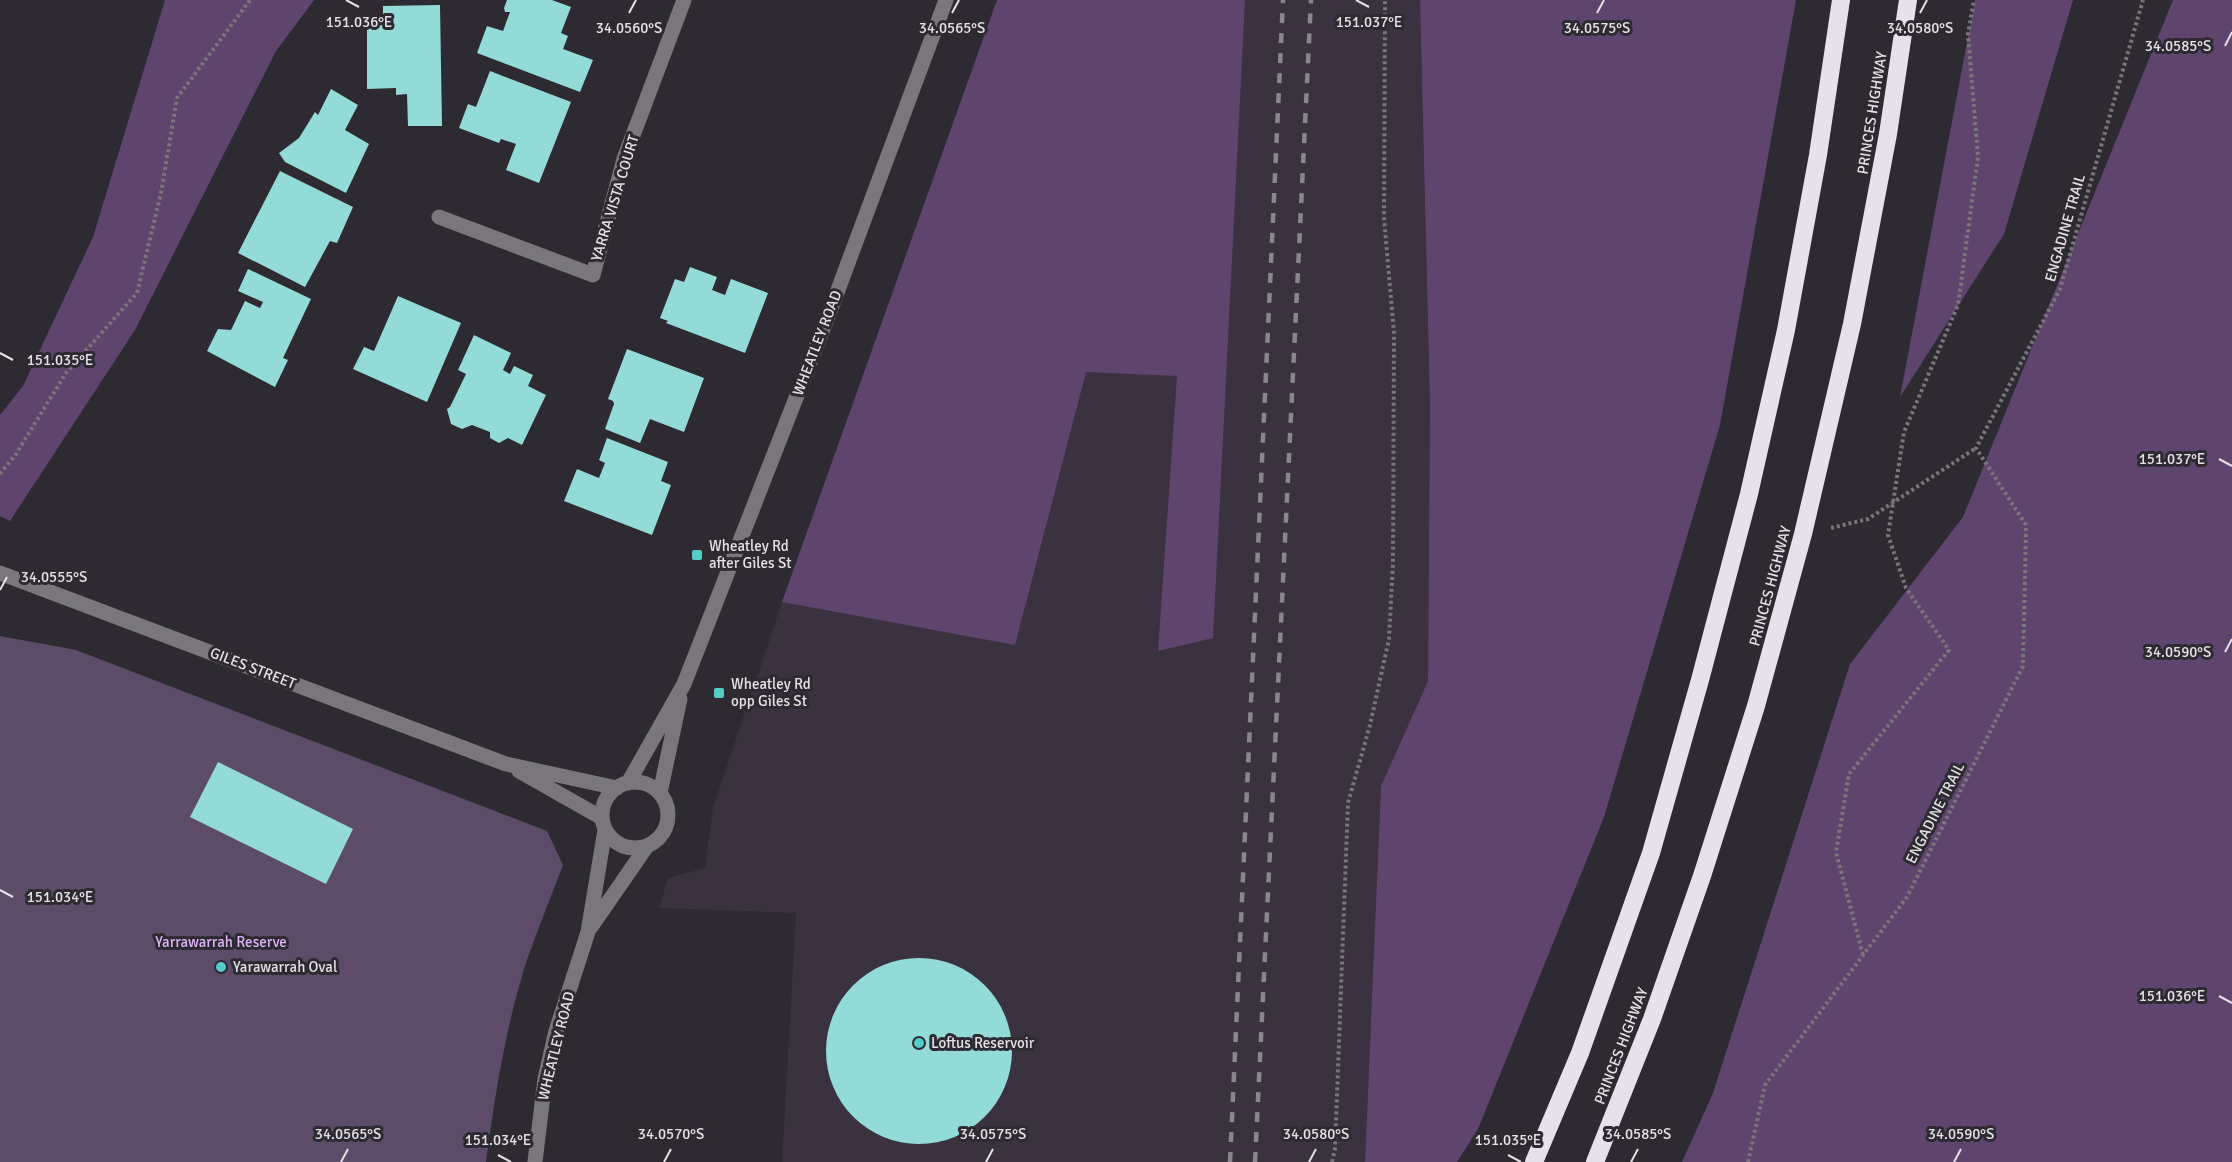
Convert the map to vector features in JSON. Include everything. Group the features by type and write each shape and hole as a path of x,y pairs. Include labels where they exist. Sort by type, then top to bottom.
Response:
{"highway":[{"path":"1534,1162 1580,1053 1651,853 1700,680 1749,494 1786,330 1818,155 1841,0"},
{"name":"PRINCES HIGHWAY","path":"1595,1162 1652,1019 1702,876 1756,706 1803,534 1852,324 1888,134 1908,0"}],"street":[{"name":"YARRA VISTA COURT","path":"439,217 592,275 624,159 684,0"},
{"name":"WHEATLEY ROAD","path":"660,793 684,684 832,306 946,0"},
{"name":"GILES STREET","path":"0,573 506,764 622,785"},
{"name":"WHEATLEY ROAD","path":"622,785 684,684"},
{"name":"GILES STREET","path":"506,764 604,824"},
{"path":"639,782 650,785 660,793 667,804 666,830 658,840 647,846 634,848 622,846 612,839 604,824 603,807 609,796 622,785 639,782"},
{"name":"WHEATLEY ROAD","path":"535,1162 545,1079 556,1031 588,932 604,824"},
{"name":"WHEATLEY ROAD","path":"588,932 647,846"}],"path":[{"path":"0,474 16,454 66,373 137,293 161,193 177,98 250,0"},
{"path":"1332,1162 1335,1149 1348,803 1370,725 1389,639 1393,563 1395,392 1394,333 1384,218 1385,0"},
{"path":"1863,955 1836,852 1849,774 1948,650 1906,588 1888,535 1904,432 1958,305 1978,156 1968,34 1974,0"},
{"name":"ENGADINE TRAIL","path":"1803,534 1868,519 1976,448 2060,289 2144,0"},
{"name":"ENGADINE TRAIL","path":"1748,1162 1765,1085 1907,897 2023,666 2026,525 1976,448"}],"shaded area":[{"path":"165,0 314,0 276,51 135,330 10,521 0,516 0,415 23,386 93,237"},
{"path":"997,0 1420,0 1430,405 1428,681 1381,786 1365,1162 782,1162 796,913 659,908 668,878 705,868 713,808 782,602"},
{"path":"997,0 1245,0 1213,638 1158,651 1177,376 1086,372 1015,645 782,602"},
{"path":"1420,0 1796,0 1720,425 1604,817 1478,1129 1457,1162 1365,1162 1381,786 1428,681 1430,405"},
{"path":"1975,0 2073,0 2004,234 1900,397"},
{"path":"2173,0 2232,0 2232,1162 1682,1162 1713,1093 1850,664 1963,517"}],"green space":[{"name":"Yarrawarrah Reserve","path":"0,636 76,650 547,831 563,865 527,960 513,1009 497,1085 486,1162 0,1162"}],"building":[{"path":"507,0 552,0 571,7 561,33 568,36 563,49 593,60 580,92 477,53 487,26 503,31 510,12 505,12 504,8"},
{"path":"440,5 442,126 408,126 407,94 396,95 396,88 367,89 367,26 383,20 383,6"},
{"path":"490,71 571,102 539,183 506,170 516,144 501,139 499,143 459,128 468,104 476,107"},
{"path":"331,89 358,105 345,130 369,144 346,193 285,162 279,153 299,138 315,112 318,115"},
{"path":"280,171 353,207 337,243 330,241 305,287 238,253"},
{"path":"690,267 717,277 712,290 725,295 731,279 768,293 745,353 666,323 668,321 660,318 675,279 684,282"},
{"path":"248,269 311,299 283,358 288,360 275,387 207,351 218,329 231,330 245,301 260,308 263,302 238,291"},
{"path":"398,296 461,323 427,402 353,369 364,347 374,351"},
{"path":"474,335 511,353 503,370 510,374 514,366 533,375 528,386 546,395 522,445 508,438 499,443 490,438 490,432 472,425 462,429 451,424 447,409 466,374 458,370"},
{"path":"627,349 704,378 684,432 650,419 640,443 605,429 614,404 608,399"},
{"path":"607,438 668,462 661,481 671,485 652,535 564,501 577,469 599,478 605,463 599,460"},
{"path":"218,762 353,829 326,884 190,817"},
{"name":"Loftus Reservoir","path":"919,958 937,959 955,965 971,973 985,985 997,999 1005,1015 1011,1033 1011,1069 1005,1087 997,1103 985,1117 971,1129 955,1137 937,1143 919,1144 901,1143 883,1137 867,1129 853,1117 841,1103 833,1087 827,1069 826,1051 827,1033 833,1015 841,999 853,985 867,973 883,965 901,959"}],"railway":[{"path":"1230,1162 1283,0"},
{"path":"1255,1162 1311,0"}],"place":[{"name":"Wheatley Rd after Giles St","path":"697,555"},
{"name":"Wheatley Rd opp Giles St","path":"719,693"},
{"name":"Yarawarrah Oval","path":"221,967"},
{"name":"Loftus Reservoir","path":"919,1043"}]}
